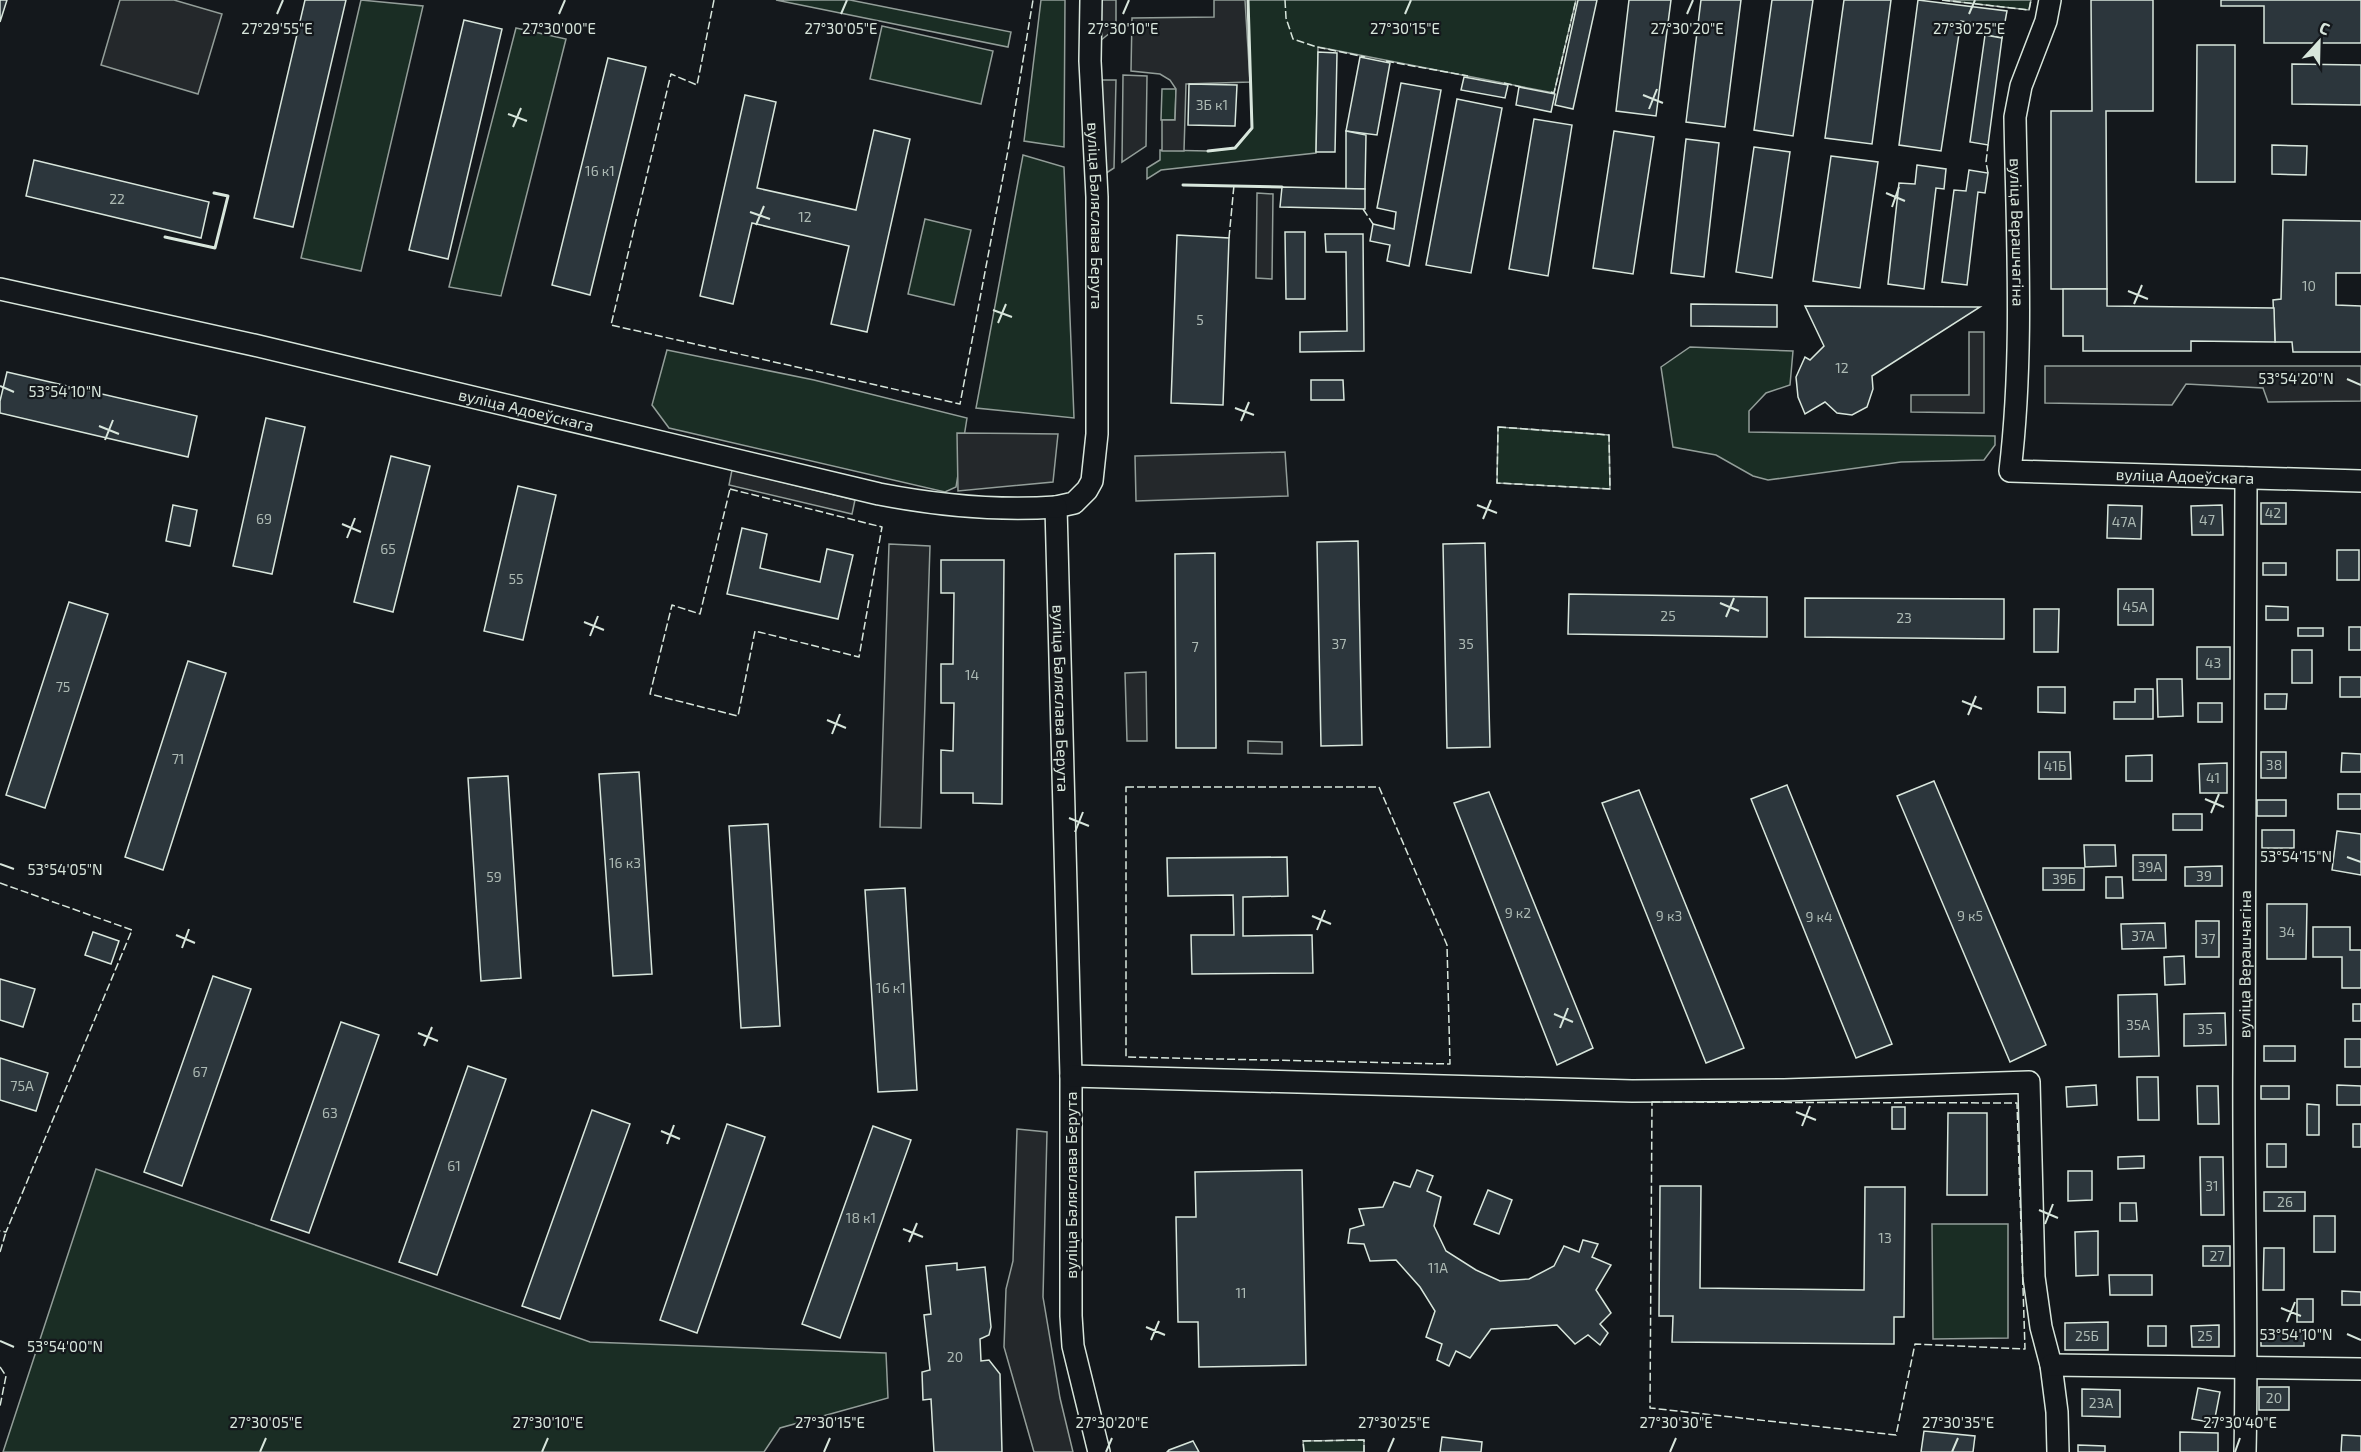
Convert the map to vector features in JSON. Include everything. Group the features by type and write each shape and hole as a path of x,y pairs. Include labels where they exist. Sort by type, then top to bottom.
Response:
{"street":[{"name":"вуліца Баляслава Берута","path":"1091,0 1090,61 1097,197 1097,434 1093,473 1087,490 1074,503 1056,507 1071,1076 1071,1316 1073,1346 1099,1452"},
{"name":"вуліца Верашчагіна","path":"2010,471 2014,431 2017,314 2015,117 2020,86 2046,21 2050,0"},
{"name":"вуліца Адоеўскага","path":"0,289 254,345 879,494 958,504 1031,509 1056,507"},
{"name":"вуліца Адоеўскага","path":"2010,471 2361,481"},
{"name":"вуліца Верашчагіна","path":"2245,1452 2247,1366 2244,1067 2247,733 2246,478"},
{"path":"1071,1076 1632,1091 1784,1090 2029,1082 2034,1277 2041,1328 2051,1365 2057,1413 2058,1452"},
{"path":"2051,1365 2361,1369"}],"green space":[{"path":"361,0 423,6 361,271 301,258"},
{"path":"776,0 850,0 1011,32 1008,47"},
{"path":"1041,0 1065,0 1064,147 1024,141"},
{"path":"1248,0 1576,0 1554,93 1318,47 1316,153 1161,170 1147,179 1147,168 1160,160 1160,150 1208,151 1235,148 1252,128"},
{"path":"1942,0 2031,0 2029,10"},
{"path":"882,26 993,51 981,104 870,79"},
{"path":"516,28 566,39 501,296 449,287"},
{"path":"1162,89 1176,89 1175,120 1161,120"},
{"path":"1023,155 1064,167 1074,418 976,408"},
{"path":"925,219 971,230 954,305 908,294"},
{"path":"1690,347 1793,351 1790,385 1766,393 1749,411 1749,432 1995,436 1995,445 1984,460 1901,462 1768,480 1753,476 1716,455 1673,447 1661,367"},
{"path":"667,350 814,380 967,418 956,487 945,492 669,428 652,405"},
{"path":"1498,427 1609,435 1610,489 1497,483"},
{"path":"96,1169 590,1342 886,1353 888,1398 780,1428 764,1452 3,1452"},
{"path":"1932,1224 2008,1224 2008,1338 1933,1339"},
{"path":"1364,1440 1364,1452 1304,1452 1303,1441"}],"shaded area":[{"path":"120,0 174,0 222,14 198,94 101,65"},
{"path":"1100,0 1116,0 1116,28 1100,41"},
{"path":"1214,0 1245,0 1250,82 1186,84 1184,151 1162,151 1162,120 1175,120 1176,89 1170,80 1160,74 1131,71 1132,18 1214,17"},
{"path":"1123,75 1147,76 1146,146 1122,162"},
{"path":"1098,80 1116,80 1114,168 1097,179"},
{"path":"1257,193 1273,194 1272,279 1256,278"},
{"path":"1969,332 1984,332 1984,413 1911,412 1911,395 1969,395"},
{"path":"2045,366 2361,366 2361,401 2268,402 2263,388 2186,384 2172,405 2045,403"},
{"path":"957,433 1058,434 1053,482 958,491"},
{"path":"1285,452 1288,496 1136,501 1135,456"},
{"path":"732,470 855,500 852,514 729,485"},
{"path":"889,544 930,546 921,828 880,827"},
{"path":"1146,672 1147,741 1127,741 1125,673"},
{"path":"1248,741 1282,742 1282,754 1248,753"},
{"path":"1017,1129 1047,1132 1043,1297 1060,1398 1073,1452 1034,1452 1004,1347 1006,1289 1013,1261"}],"building":[{"path":"0,0 7,0 0,22"},
{"path":"305,0 346,0 293,227 254,218"},
{"path":"1578,0 1597,0 1573,109 1555,105"},
{"path":"1629,0 1671,0 1656,116 1616,111"},
{"path":"1701,0 1741,0 1725,127 1686,122"},
{"path":"1772,0 1813,0 1793,136 1754,130"},
{"path":"1844,0 1891,0 1872,144 1825,138"},
{"path":"1918,0 2007,11 2002,38 1985,35 1987,25 1961,21 1941,151 1899,145"},
{"path":"2091,0 2153,0 2153,111 2106,111 2107,289 2051,289 2051,111 2092,111"},
{"path":"2221,0 2361,0 2361,43 2264,43 2264,6 2221,6"},
{"path":"464,20 502,29 448,259 409,250"},
{"path":"1985,35 2002,38 1988,145 1970,142"},
{"path":"2197,45 2235,45 2235,182 2196,182"},
{"path":"1318,52 1337,53 1335,152 1316,152"},
{"path":"1360,57 1390,63 1377,135 1346,131"},
{"path":"608,58 646,67 590,295 552,285"},
{"path":"2292,64 2361,65 2361,105 2292,104"},
{"path":"1464,77 1508,85 1505,98 1461,90"},
{"path":"1401,83 1441,90 1409,266 1387,261 1390,245 1370,241 1373,224 1394,229 1396,212 1377,208"},
{"path":"1189,84 1237,85 1235,126 1188,125"},
{"path":"1519,87 1555,94 1551,112 1516,105"},
{"path":"745,95 776,102 757,188 856,210 874,130 910,139 867,332 831,324 849,246 752,223 733,304 700,296"},
{"path":"1457,99 1502,108 1471,273 1426,265"},
{"path":"1534,119 1572,125 1548,276 1509,269"},
{"path":"1346,131 1366,135 1365,189 1346,189"},
{"path":"1614,131 1654,137 1633,274 1593,268"},
{"path":"1686,139 1719,143 1704,277 1671,273"},
{"path":"2272,145 2307,146 2306,175 2272,174"},
{"path":"1754,147 1790,152 1772,278 1736,272"},
{"path":"1831,156 1878,162 1860,288 1813,281"},
{"path":"34,160 209,202 201,238 26,196"},
{"path":"1917,165 1946,169 1944,189 1936,188 1924,289 1888,284 1899,183 1915,184"},
{"path":"1969,170 1988,173 1985,193 1978,192 1967,285 1942,282 1954,190 1966,191"},
{"path":"1282,187 1365,189 1365,209 1280,207"},
{"path":"2283,220 2361,221 2361,273 2336,273 2336,305 2361,306 2361,352 2293,352 2292,342 2275,342 2273,300 2281,299"},
{"path":"1285,232 1305,232 1305,299 1286,299"},
{"path":"1325,234 1363,234 1364,351 1300,352 1300,332 1347,331 1346,252 1326,252"},
{"path":"1177,235 1229,238 1223,405 1171,403"},
{"path":"2063,289 2107,289 2107,306 2274,308 2275,342 2191,341 2191,351 2083,351 2083,336 2063,336"},
{"path":"1691,304 1777,305 1777,327 1691,326"},
{"path":"1805,306 1980,307 1872,376 1873,389 1867,407 1852,415 1837,413 1825,402 1805,414 1798,397 1796,377 1805,357 1810,360 1824,346"},
{"path":"7,372 197,416 188,457 0,413 0,401"},
{"path":"1311,380 1343,380 1344,400 1311,400"},
{"path":"266,418 305,427 272,574 233,566"},
{"path":"391,456 430,466 393,612 354,602"},
{"path":"518,486 556,495 523,640 484,631"},
{"path":"2261,503 2286,503 2286,524 2261,524"},
{"path":"173,505 197,510 190,546 166,541"},
{"path":"2108,505 2142,506 2141,539 2107,538"},
{"path":"2222,505 2223,535 2192,535 2191,506"},
{"path":"742,528 767,534 760,568 820,582 827,549 853,555 838,619 727,594"},
{"path":"1358,541 1362,745 1321,746 1317,542"},
{"path":"1485,543 1490,747 1447,748 1443,544"},
{"path":"2337,550 2359,550 2359,580 2337,580"},
{"path":"1215,553 1216,748 1176,748 1175,554"},
{"path":"941,560 1004,560 1002,804 973,803 973,793 941,793 941,750 953,751 954,703 941,703 941,664 953,664 954,593 941,593"},
{"path":"2263,563 2286,563 2286,575 2263,575"},
{"path":"2118,589 2153,589 2153,625 2118,625"},
{"path":"1569,594 1767,597 1767,637 1568,634"},
{"path":"1805,598 2004,599 2004,639 1805,637"},
{"path":"69,602 108,614 45,808 6,795"},
{"path":"2266,606 2288,607 2288,620 2266,620"},
{"path":"2034,609 2059,609 2058,652 2034,652"},
{"path":"2349,627 2361,627 2361,650 2349,650"},
{"path":"2298,628 2323,628 2323,636 2298,636"},
{"path":"2197,647 2230,647 2230,679 2197,679"},
{"path":"2292,650 2312,650 2312,683 2292,683"},
{"path":"188,661 226,673 163,870 125,857"},
{"path":"2340,677 2361,677 2361,697 2340,697"},
{"path":"2157,679 2182,679 2183,716 2158,717"},
{"path":"2038,687 2065,687 2065,713 2038,712"},
{"path":"2135,689 2153,689 2153,719 2114,719 2114,702 2135,702"},
{"path":"2265,694 2287,694 2286,709 2265,709"},
{"path":"2198,703 2222,703 2222,722 2198,722"},
{"path":"2039,752 2070,752 2071,779 2039,779"},
{"path":"2261,752 2286,752 2286,778 2261,778"},
{"path":"2342,753 2361,754 2361,772 2341,772"},
{"path":"2152,755 2152,781 2126,781 2126,756"},
{"path":"2227,763 2227,793 2200,793 2199,764"},
{"path":"639,772 652,974 613,976 599,774"},
{"path":"508,776 521,978 481,981 468,778"},
{"path":"1934,781 2046,1045 2010,1062 1897,796"},
{"path":"1787,785 1892,1044 1856,1058 1751,799"},
{"path":"1639,790 1744,1048 1706,1063 1602,803"},
{"path":"1489,792 1593,1048 1557,1065 1454,803"},
{"path":"2338,794 2361,794 2361,809 2338,809"},
{"path":"2257,800 2286,800 2286,816 2257,816"},
{"path":"2173,814 2202,814 2202,830 2173,830"},
{"path":"768,824 780,1026 741,1028 729,826"},
{"path":"2262,830 2294,830 2294,848 2262,848"},
{"path":"2337,831 2361,834 2361,875 2332,870"},
{"path":"2084,845 2115,845 2116,866 2085,867"},
{"path":"2133,855 2166,855 2166,880 2133,880"},
{"path":"1287,857 1288,896 1243,897 1243,936 1312,935 1313,973 1192,974 1191,935 1234,935 1233,895 1168,896 1167,858"},
{"path":"2222,866 2222,886 2185,886 2185,867"},
{"path":"2043,868 2084,868 2084,890 2043,890"},
{"path":"2106,877 2122,877 2123,898 2106,898"},
{"path":"905,888 917,1090 878,1092 865,890"},
{"path":"2267,904 2307,904 2306,959 2267,959"},
{"path":"2196,921 2219,921 2219,957 2196,957"},
{"path":"2165,923 2166,948 2122,949 2121,924"},
{"path":"2313,927 2350,927 2350,950 2361,950 2361,988 2342,988 2342,957 2313,957"},
{"path":"93,932 119,941 111,964 85,955"},
{"path":"2184,956 2185,984 2165,985 2164,957"},
{"path":"213,976 251,989 182,1186 144,1172"},
{"path":"0,979 35,989 23,1027 0,1020"},
{"path":"2157,994 2159,1056 2119,1057 2118,995"},
{"path":"2353,1004 2361,1004 2361,1021 2353,1021"},
{"path":"2225,1013 2226,1045 2184,1046 2184,1014"},
{"path":"341,1022 379,1035 309,1233 271,1220"},
{"path":"2345,1039 2361,1039 2361,1067 2345,1067"},
{"path":"2264,1046 2295,1046 2295,1061 2264,1061"},
{"path":"0,1058 48,1073 36,1111 0,1100"},
{"path":"468,1066 506,1079 437,1275 399,1262"},
{"path":"2137,1077 2158,1077 2159,1120 2138,1120"},
{"path":"2096,1085 2097,1105 2067,1107 2066,1087"},
{"path":"2337,1085 2361,1086 2361,1105 2337,1105"},
{"path":"2197,1086 2218,1086 2219,1124 2198,1124"},
{"path":"2261,1086 2289,1086 2289,1099 2261,1099"},
{"path":"2307,1104 2319,1105 2319,1135 2307,1135"},
{"path":"1892,1107 1905,1107 1905,1129 1892,1129"},
{"path":"592,1110 630,1124 560,1319 522,1306"},
{"path":"1948,1113 1987,1113 1987,1195 1947,1195"},
{"path":"727,1124 765,1137 697,1333 660,1320"},
{"path":"2353,1124 2361,1124 2361,1147 2353,1147"},
{"path":"873,1126 911,1140 840,1338 802,1324"},
{"path":"2267,1144 2286,1144 2286,1167 2267,1167"},
{"path":"2144,1156 2144,1168 2118,1169 2118,1157"},
{"path":"2200,1157 2223,1157 2224,1215 2201,1215"},
{"path":"1302,1170 1306,1365 1199,1367 1198,1322 1178,1322 1176,1217 1196,1217 1195,1172"},
{"path":"1417,1170 1433,1176 1427,1191 1441,1197 1434,1226 1446,1251 1476,1270 1500,1281 1529,1279 1554,1266 1564,1246 1579,1252 1583,1240 1598,1244 1592,1257 1611,1265 1596,1290 1611,1313 1600,1324 1608,1333 1600,1345 1588,1335 1575,1344 1557,1325 1491,1329 1470,1358 1456,1351 1449,1366 1437,1360 1442,1344 1426,1337 1435,1311 1420,1287 1396,1260 1370,1261 1364,1244 1348,1243 1350,1229 1364,1225 1359,1209 1383,1207 1394,1182 1410,1187"},
{"path":"2068,1171 2092,1171 2092,1200 2068,1201"},
{"path":"1660,1186 1701,1186 1700,1288 1864,1290 1865,1187 1905,1187 1904,1317 1894,1317 1894,1344 1672,1342 1673,1316 1659,1316"},
{"path":"1488,1190 1512,1200 1499,1234 1474,1224"},
{"path":"2264,1192 2305,1192 2305,1211 2264,1211"},
{"path":"2120,1203 2136,1203 2137,1221 2120,1221"},
{"path":"2314,1216 2335,1216 2335,1252 2314,1252"},
{"path":"2098,1231 2098,1275 2076,1276 2075,1232"},
{"path":"2203,1246 2230,1246 2230,1266 2203,1266"},
{"path":"2264,1248 2284,1248 2284,1290 2263,1290"},
{"path":"957,1263 957,1270 985,1267 991,1327 989,1335 980,1339 981,1361 989,1360 1000,1374 1002,1452 934,1452 931,1399 923,1400 922,1372 930,1370 924,1315 931,1314 926,1266"},
{"path":"2109,1275 2152,1275 2152,1295 2110,1295"},
{"path":"2342,1291 2361,1292 2361,1305 2342,1305"},
{"path":"2297,1299 2313,1299 2313,1322 2297,1322"},
{"path":"2108,1322 2108,1350 2065,1350 2065,1323"},
{"path":"2219,1325 2219,1347 2192,1347 2191,1326"},
{"path":"2148,1326 2166,1326 2166,1346 2148,1346"},
{"path":"2261,1333 2304,1333 2304,1346 2261,1346"},
{"path":"2259,1387 2289,1387 2289,1410 2259,1410"},
{"path":"2198,1388 2220,1392 2214,1423 2192,1419"},
{"path":"2082,1389 2120,1390 2120,1417 2082,1416"},
{"path":"1924,1431 1975,1436 1973,1452 1921,1452"},
{"path":"2180,1432 2218,1433 2218,1452 2180,1452"},
{"path":"2342,1435 2361,1436 2361,1452 2341,1452"},
{"path":"1442,1437 1482,1442 1481,1452 1440,1452"},
{"path":"1193,1441 1199,1452 1167,1452 1169,1450"},
{"path":"2078,1445 2105,1446 2105,1452 2078,1452"}],"fence":[{"path":"714,0 697,85 671,74 611,325 960,404 1009,145 1033,0"},
{"path":"1285,0 1286,18 1293,39 1317,47 1365,57"},
{"path":"1551,92 1554,93 1576,0"},
{"path":"1942,0 2029,10 2031,0"},
{"path":"1386,61 1468,76"},
{"path":"1504,83 1521,87"},
{"path":"1988,145 1986,162 1988,173"},
{"path":"1229,238 1234,185"},
{"path":"1363,209 1373,224"},
{"path":"1498,427 1609,435 1610,489 1497,483 1498,427"},
{"path":"730,489 882,527 859,657 755,631 738,716 650,694 672,605 700,614 730,489"},
{"path":"1126,787 1379,787 1447,945 1450,1064 1126,1057 1126,787"},
{"path":"0,883 132,930 6,1232 0,1231"},
{"path":"1652,1102 2017,1103 2025,1349 1915,1344 1896,1435 1650,1408 1652,1102"},
{"path":"0,1252 6,1232"},
{"path":"0,1367 6,1376 0,1406"},
{"path":"1304,1452 1303,1441 1364,1440 1364,1452"}],"wall":[{"path":"1208,151 1235,148 1252,128 1248,0"},
{"path":"1183,185 1282,187"},
{"path":"165,237 215,248 228,196 214,193"}]}
